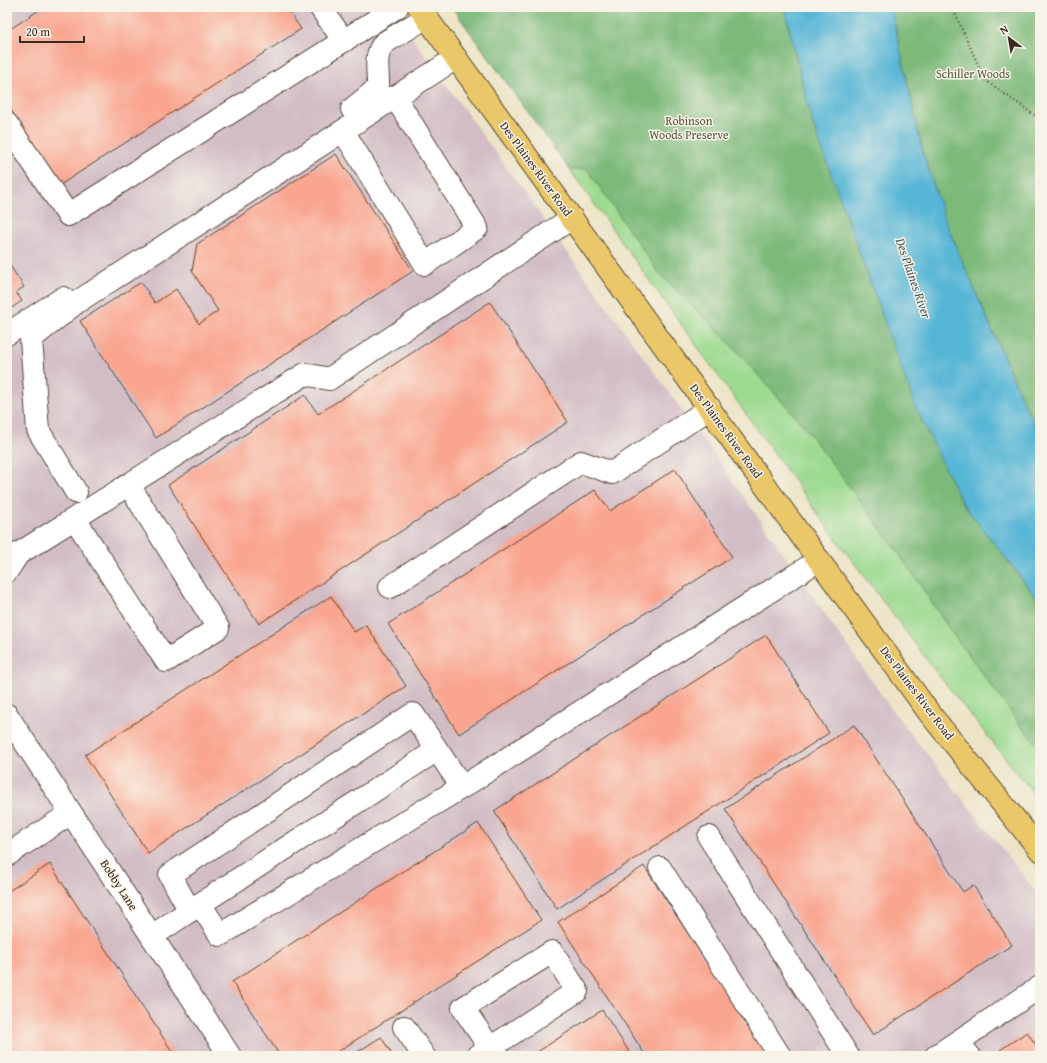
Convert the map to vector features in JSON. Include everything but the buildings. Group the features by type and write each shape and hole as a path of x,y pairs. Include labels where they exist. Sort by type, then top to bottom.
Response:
{"main road":[{"name":"Des Plaines River Road","path":"423,12 930,714 1040,850"}],"street":[{"path":"320,7 344,41"},
{"path":"7,124 68,215 397,7"},
{"path":"7,334 322,131 374,93 378,88 379,74 376,63 378,50 384,43 423,12"},
{"path":"76,492 38,430 31,339 77,302 456,58"},
{"path":"343,131 425,264 478,228 395,97"},
{"path":"7,571 18,554 305,374 329,380 572,218"},
{"path":"390,587 581,462 612,473 710,408"},
{"path":"75,519 166,661 218,628 129,485"},
{"path":"462,788 413,714 170,875 195,907 220,935 462,788 819,560"},
{"name":"Bobby Lane","path":"7,715 230,1056"},
{"path":"152,936 437,750"},
{"path":"7,855 71,813"},
{"path":"708,837 848,1056"},
{"path":"660,868 780,1056"},
{"path":"552,952 577,991 483,1052 463,1008 552,952"},
{"path":"936,1056 964,1048 1040,987"},
{"path":"404,1027 424,1056"}],"path":[{"path":"952,7 985,80 1040,119"}],"shaded area":[{"path":"7,7 390,7 720,463 892,710 1040,897 1040,1056 7,1056"}],"green space":[{"name":"Robinson Woods Preserve","path":"452,7 784,7 812,121 961,501 1040,602 1040,801 940,677 842,547"},
{"name":"Robinson Woods Preserve","path":"452,7 784,7 812,121 961,501 1040,602 1040,748 1019,723 950,630 898,552 803,425 734,348 658,272 587,169 570,170"},
{"name":"Schiller Woods","path":"891,7 1040,7 1040,436 1021,397 946,223 922,149"}],"water":[{"name":"Des Plaines River","path":"784,7 891,7 922,149 946,223 1021,397 1040,436 1040,602 961,501 915,406 812,121"}]}
